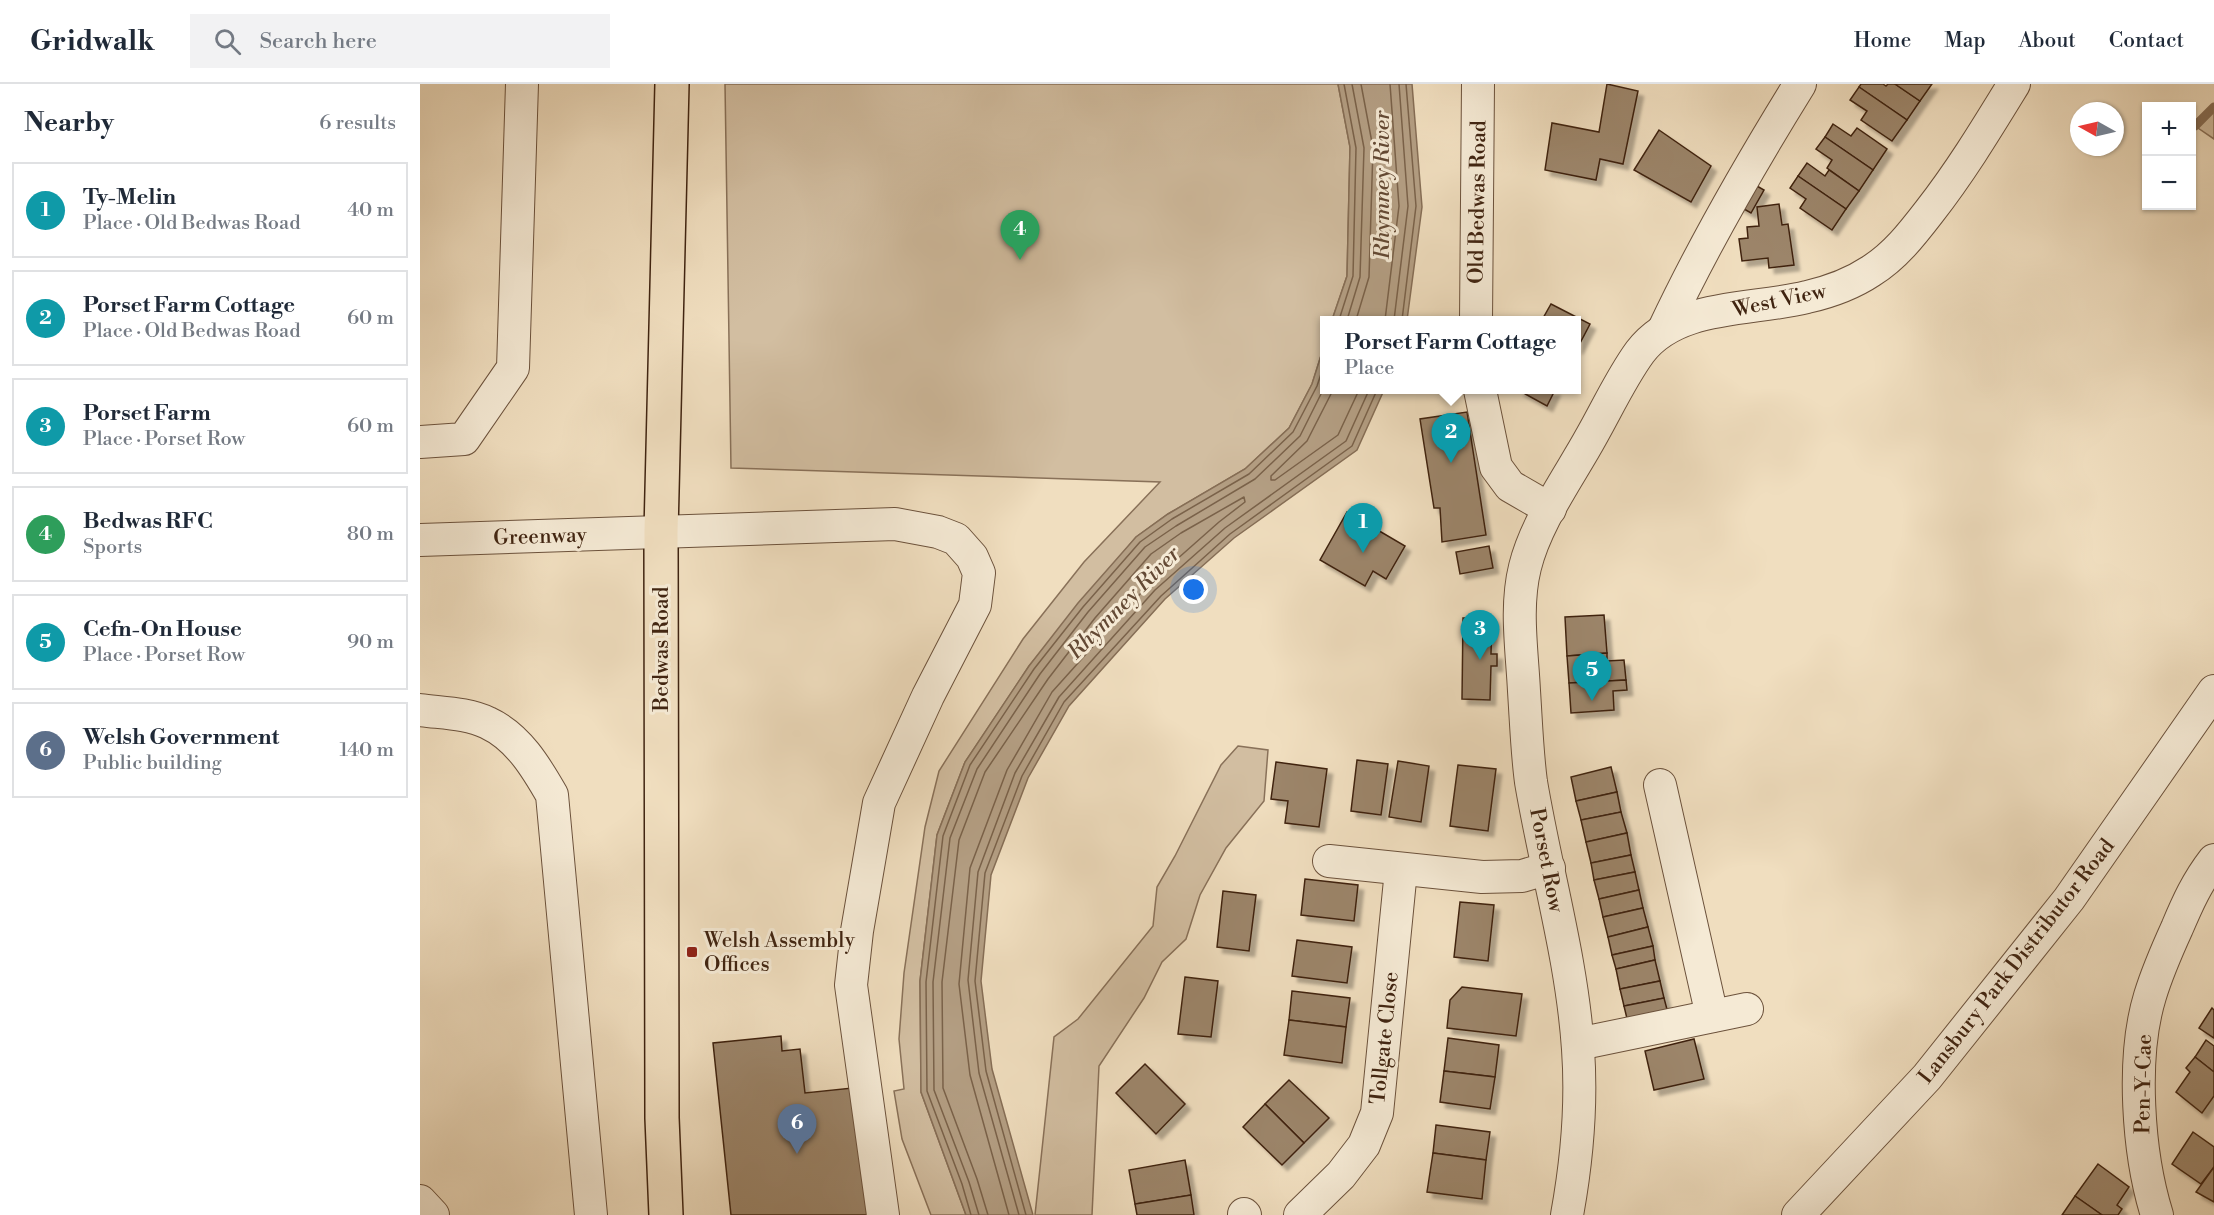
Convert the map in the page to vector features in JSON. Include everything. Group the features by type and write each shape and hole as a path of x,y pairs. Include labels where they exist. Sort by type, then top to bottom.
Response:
{"main road":[{"name":"Bedwas Road","path":"666,1215 662,1118 661,532 672,84"}],"street":[{"path":"420,442 464,439 513,368 522,84"},
{"name":"Old Bedwas Road","path":"1476,316 1478,84"},
{"path":"1664,329 1685,285 1753,161 1800,84"},
{"name":"West View","path":"1550,509 1630,367 1640,352 1664,329 1685,319 1807,298 1871,272 1892,256 1942,196 1966,163 2014,84"},
{"path":"1481,394 1492,453 1499,472 1510,486 1550,509"},
{"name":"Porset Row","path":"1550,509 1525,566 1520,608 1530,771 1568,972 1578,1044 1579,1119 1574,1174 1567,1215"},
{"name":"Greenway","path":"420,540 895,524 938,532 956,539 972,557 980,573 975,605 928,696 879,802 857,931 851,985 883,1215"},
{"name":"Lansbury Park Distributor Road","path":"1798,1215 1927,1077 2069,899 2214,691"},
{"path":"420,710 462,715 488,723 514,741 535,765 552,795 591,1215"},
{"path":"1660,785 1712,1016"},
{"name":"Pen-Y-Cae","path":"2157,1215 2142,1139 2141,1045 2149,998 2164,956 2197,882 2214,860"},
{"path":"1329,861 1401,870 1501,878 1522,876 1549,868"},
{"name":"Tollgate Close","path":"1300,1215 1341,1175 1364,1145 1377,1113 1401,870"},
{"path":"1578,1044 1747,1009"},
{"path":"420,1201 433,1215"}],"shaded area":[{"path":"725,84 1338,84 1350,147 1347,276 1333,316 1320,316 1320,359 1312,384 1289,428 1245,469 1168,514 1136,537 1029,666 965,762 937,835 920,981 921,1092 966,1215 931,1215 902,1139 894,1091 904,1089 899,1039 904,973 925,827 939,771 1023,639 1084,562 1160,482 731,468"},
{"path":"2214,107 2214,139 2196,125"},
{"path":"1238,746 1268,750 1264,801 1226,848 1200,895 1186,939 1162,962 1144,998 1099,1066 1092,1215 1035,1215 1054,1037 1078,1019 1153,926 1157,887 1221,765"}],"water":[{"name":"Rhymney River","path":"1338,84 1412,84 1422,207 1408,316 1333,316 1347,276 1350,147"},
{"name":"Rhymney River","path":"1320,359 1320,394 1382,394 1357,450 1234,538 1165,599 1069,706 1028,778 991,875 981,981 992,1069 1033,1215 966,1215 921,1092 920,981 937,835 965,762 1029,666 1078,603 1136,537 1168,514 1245,469 1289,428 1312,384"}],"building":[{"path":"1607,84 1638,91 1623,164 1600,159 1596,180 1545,170 1552,123 1599,132"},
{"path":"1861,84 1886,86 1895,84 1920,101 1907,120 1859,87"},
{"path":"1895,84 1932,84 1920,101"},
{"path":"1859,87 1907,120 1892,141 1861,120 1867,111 1850,100"},
{"path":"1833,124 1851,136 1857,128 1887,149 1873,170 1825,137"},
{"path":"1659,130 1711,166 1691,202 1634,170"},
{"path":"1825,137 1873,170 1859,191 1827,168 1832,160 1816,149"},
{"path":"1807,163 1825,176 1829,170 1859,191 1846,209 1798,176"},
{"path":"1798,176 1846,209 1832,230 1800,208 1806,199 1790,188"},
{"path":"1750,182 1764,190 1751,213 1737,205"},
{"path":"1779,204 1782,225 1788,224 1794,265 1769,268 1768,258 1742,261 1739,239 1748,238 1747,227 1759,226 1757,207"},
{"path":"1551,304 1574,316 1544,316"},
{"path":"1581,319 1590,324 1581,341"},
{"path":"1525,394 1553,394 1547,406"},
{"path":"1467,412 1486,535 1442,542 1440,508 1434,508 1420,419"},
{"path":"1347,512 1405,546 1386,579 1373,571 1365,586 1320,560"},
{"path":"1489,546 1493,568 1460,574 1456,552"},
{"path":"1604,615 1607,653 1567,656 1565,617"},
{"path":"1463,618 1492,618 1491,654 1497,654 1497,666 1491,666 1490,700 1462,699"},
{"path":"1607,653 1607,661 1624,660 1626,680 1569,683 1567,656"},
{"path":"1626,680 1627,690 1613,691 1614,710 1571,713 1569,683"},
{"path":"1357,760 1388,764 1381,815 1351,811"},
{"path":"1398,761 1429,766 1421,822 1389,817"},
{"path":"1276,762 1327,769 1319,827 1285,823 1288,801 1271,799"},
{"path":"1458,765 1496,769 1488,831 1450,826"},
{"path":"1611,767 1617,792 1576,801 1571,777"},
{"path":"1617,792 1621,812 1581,820 1576,801"},
{"path":"1621,812 1627,833 1586,842 1581,820"},
{"path":"1627,833 1631,855 1591,863 1586,842"},
{"path":"1631,855 1635,872 1594,880 1591,863"},
{"path":"1635,872 1639,890 1599,899 1594,880"},
{"path":"1305,879 1358,885 1354,921 1301,915"},
{"path":"1639,890 1643,908 1603,917 1599,899"},
{"path":"1223,891 1256,895 1249,951 1217,947"},
{"path":"1460,902 1494,905 1488,961 1454,957"},
{"path":"1643,908 1648,927 1608,937 1603,917"},
{"path":"1648,927 1653,946 1612,955 1608,937"},
{"path":"1297,940 1352,947 1347,983 1292,976"},
{"path":"1653,946 1655,960 1616,969 1612,955"},
{"path":"1655,960 1660,981 1620,989 1616,969"},
{"path":"1185,977 1218,981 1211,1037 1178,1034"},
{"path":"1660,981 1664,998 1624,1006 1620,989"},
{"path":"1462,987 1522,994 1516,1036 1447,1028 1450,1000"},
{"path":"1292,991 1350,998 1346,1027 1289,1020"},
{"path":"1664,998 1669,1017 1629,1027 1624,1006"},
{"path":"2212,1008 2214,1010 2214,1038 2199,1028"},
{"path":"1289,1020 1346,1027 1342,1063 1284,1055"},
{"path":"781,1036 782,1051 800,1049 805,1093 862,1087 875,1215 731,1215 713,1043"},
{"path":"1448,1038 1499,1045 1495,1077 1444,1071"},
{"path":"1694,1039 1704,1079 1654,1090 1645,1051"},
{"path":"2206,1040 2214,1046 2214,1072 2195,1057"},
{"path":"2195,1057 2214,1072 2214,1096 2202,1113 2176,1092 2190,1072 2186,1068"},
{"path":"1145,1064 1185,1104 1156,1134 1116,1093"},
{"path":"1444,1071 1495,1077 1490,1109 1440,1102"},
{"path":"1289,1080 1329,1118 1304,1143 1265,1104"},
{"path":"1265,1104 1304,1143 1282,1165 1243,1127"},
{"path":"1436,1125 1490,1132 1486,1160 1433,1153"},
{"path":"2193,1132 2214,1147 2214,1167 2201,1184 2172,1164"},
{"path":"1433,1153 1486,1160 1482,1199 1427,1192"},
{"path":"1185,1160 1191,1195 1135,1204 1129,1170"},
{"path":"2098,1164 2129,1187 2117,1205 2122,1209 2118,1215 2102,1215 2075,1196"},
{"path":"2214,1167 2214,1202 2196,1192"},
{"path":"1191,1195 1194,1215 1137,1215 1135,1204"},
{"path":"2075,1196 2102,1215 2062,1215"}],"waterway":[{"path":"2196,125 2214,107"}],"place":[{"name":"Bedwas RFC","path":"1020,260"},
{"name":"Porset Farm Cottage","path":"1451,463"},
{"name":"Ty-Melin","path":"1363,553"},
{"name":"Porset Farm","path":"1480,660"},
{"name":"Cefn-On House","path":"1592,701"},
{"name":"Welsh Assembly Offices","path":"692,952"},
{"name":"Welsh Government","path":"797,1154"}]}
